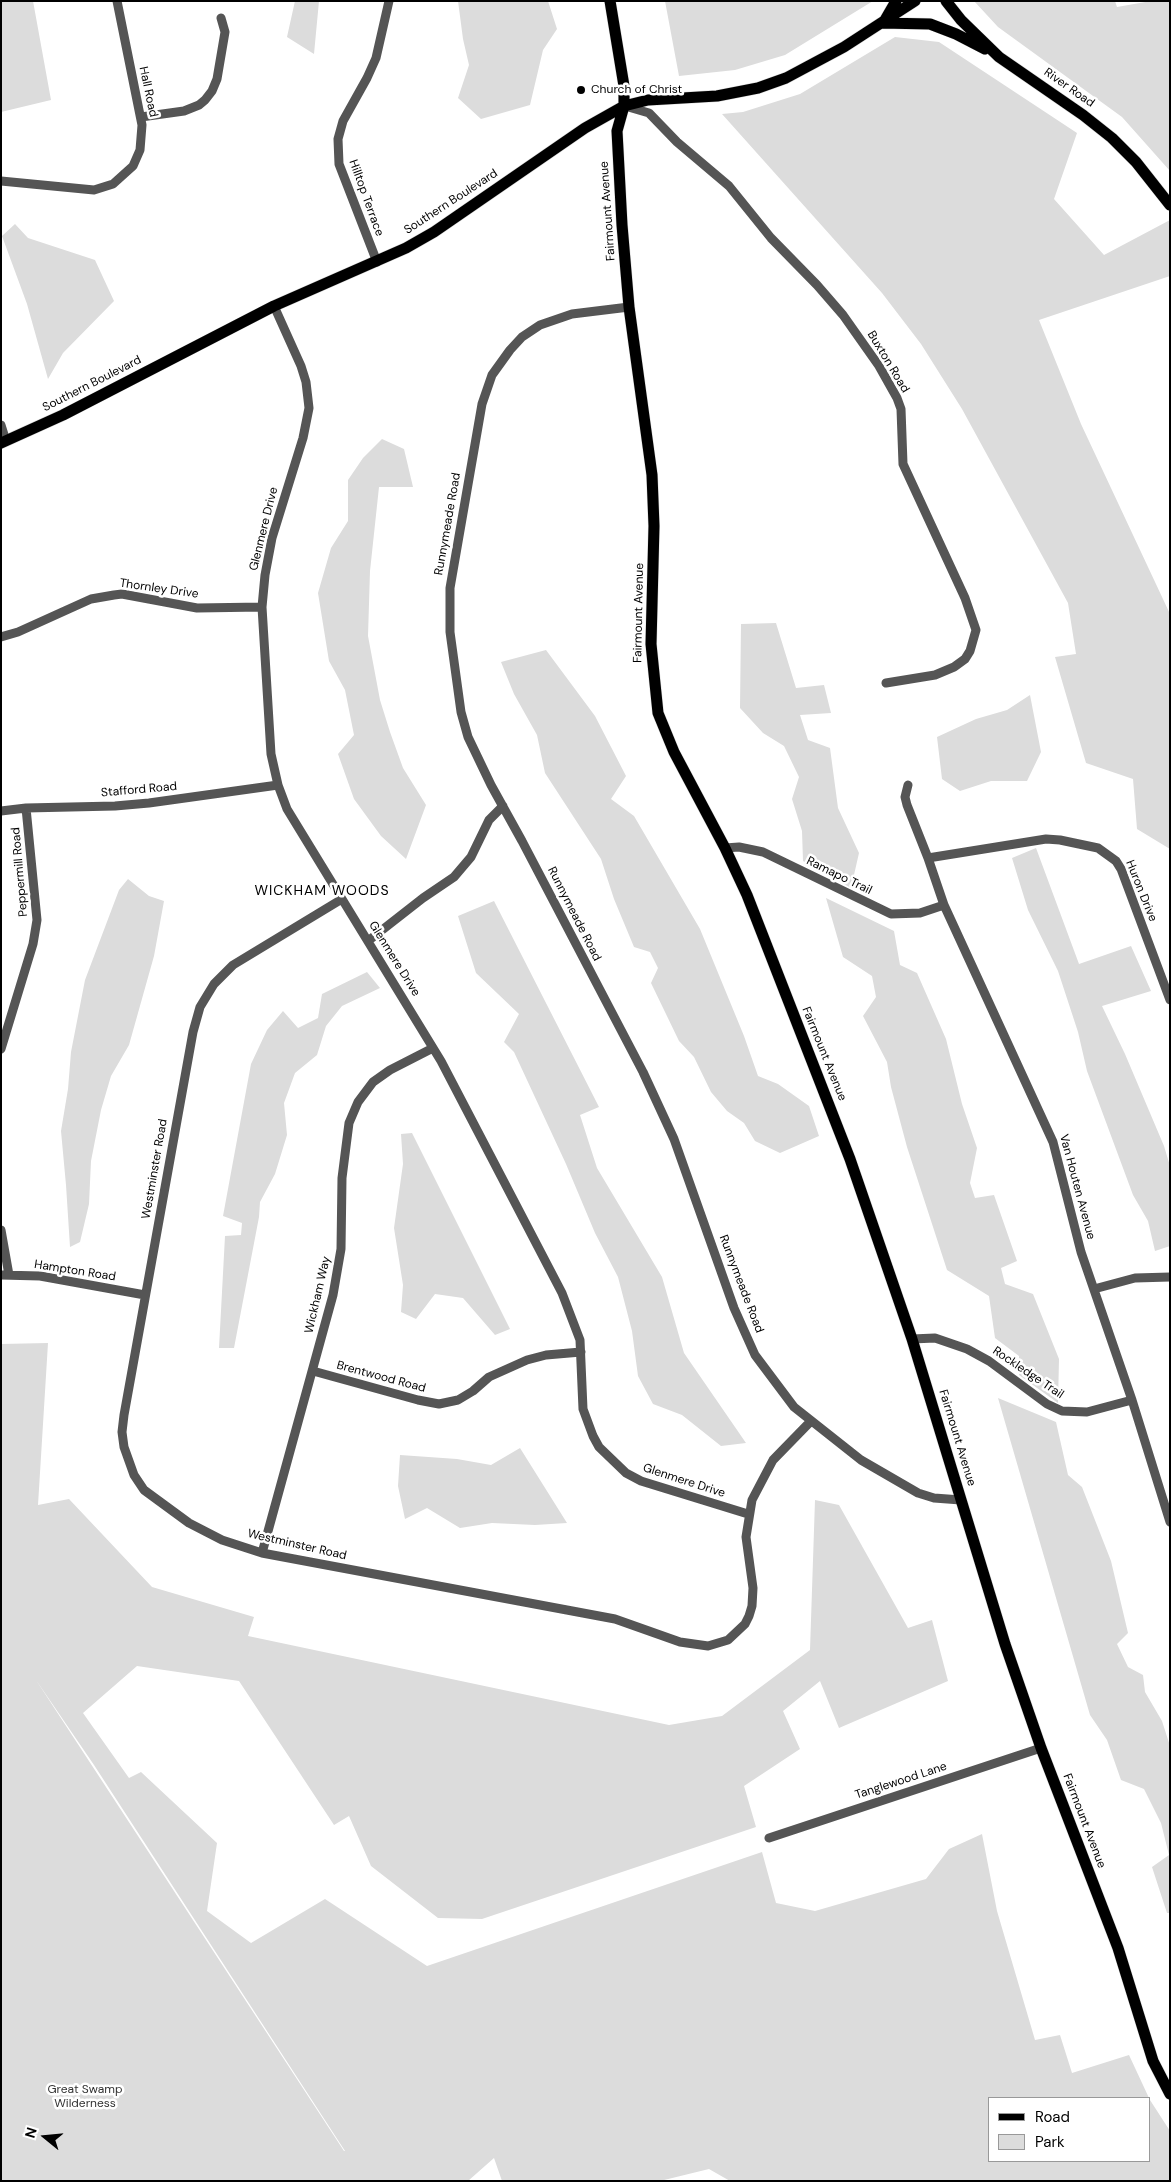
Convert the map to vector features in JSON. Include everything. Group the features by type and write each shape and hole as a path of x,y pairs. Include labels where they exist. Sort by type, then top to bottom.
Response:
{"main road":[{"name":"Fairmount Avenue","path":"610,1 624,86 624,106 617,131 630,307 652,475 654,534 651,644 656,704 664,731 725,848 755,916 850,1159 912,1339 1005,1644 1041,1748 1118,1948 1153,2061 1170,2094"},
{"path":"882,23 896,1"},
{"name":"Southern Boulevard","path":"3,442 71,412 274,306 377,262 434,232 585,128 624,106 648,100 717,96 758,88 786,78 814,64 915,1"},
{"name":"River Road","path":"946,1 961,20 999,56 1097,126 1136,162 1170,205"},
{"path":"882,23 930,24 956,34 999,56"}],"street":[{"name":"Hall Road","path":"1,181 94,190 108,186 121,178 134,166 140,150 141,117 117,1"},
{"name":"Hilltop Terrace","path":"377,262 339,164 338,139 342,121 367,78 376,58 389,1"},
{"path":"141,117 184,111 199,105 205,100 217,80 225,32 221,18"},
{"name":"Buxton Road","path":"624,106 649,113 677,142 729,186 771,238 843,315 879,366 897,398 901,409 903,464 965,598 976,630 970,651 965,659 954,668 935,675 886,683"},
{"name":"Glenmere Drive","path":"274,306 301,366 306,382 309,408 304,438 272,538 265,575 262,608 270,744 278,785 287,809 433,1048 562,1293 580,1340 581,1398 587,1422 599,1447 626,1473 657,1487 748,1514"},
{"name":"Runnymeade Road","path":"630,307 572,314 540,325 522,337 500,362 492,375 482,404 452,567 450,632 458,698 468,737 643,1072 674,1139 734,1308 755,1355 794,1407 861,1460 918,1493 934,1498 961,1500"},
{"path":"1,425 3,442"},
{"name":"Thornley Drive","path":"1,637 18,632 91,599 122,594 197,608 262,608"},
{"name":"Stafford Road","path":"1,811 26,808 149,804 278,785"},
{"name":"Van Houten Avenue","path":"908,785 905,797 907,805 944,905 1011,1055 1046,1124 1059,1164 1081,1252 1132,1400 1170,1522"},
{"path":"368,941 423,898 454,877 471,857 489,820 503,806"},
{"name":"Peppermill Road","path":"1,1049 36,933 36,904 26,808"},
{"name":"Huron Drive","path":"928,858 1046,839 1098,848 1116,861 1121,869 1170,1000"},
{"name":"Ramapo Trail","path":"725,848 739,847 764,852 891,914 920,913 944,905"},
{"name":"Westminster Road","path":"342,899 233,965 214,984 200,1007 192,1032 122,1432 124,1447 134,1476 144,1490 156,1501 189,1523 222,1540 262,1553 615,1619 688,1644 708,1646 728,1640 744,1624 749,1616 753,1597 747,1550 748,1514 758,1488 773,1460 811,1421"},
{"name":"Wickham Way","path":"262,1553 334,1295 341,1249 342,1178 349,1122 358,1102 372,1082 390,1070 433,1048"},
{"path":"1,1230 5,1275"},
{"name":"Hampton Road","path":"5,1275 56,1279 145,1294"},
{"path":"1094,1289 1135,1278 1170,1277"},
{"name":"Rockledge Trail","path":"912,1339 935,1338 967,1349 996,1366 1047,1404 1062,1411 1087,1412 1132,1400"},
{"name":"Brentwood Road","path":"313,1371 439,1404 458,1400 473,1391 489,1377 527,1360 546,1355 581,1352"},
{"name":"Tanglewood Lane","path":"769,1838 1041,1748"}],"green space":[{"path":"1,1 33,1 51,100 1,112"},
{"path":"295,1 319,1 314,54 287,37"},
{"path":"458,1 548,1 557,29 543,50 530,105 481,119 458,98 469,65 463,39"},
{"path":"665,1 873,1 785,55 735,70 679,76"},
{"path":"974,1 1115,1 1117,7 1151,1 1170,1 1170,171 1122,117 998,27"},
{"path":"895,37 939,42 1077,133 1054,199 1104,255 1170,220 1170,276 1039,320 1081,424 1170,614 1170,849 1137,829 1133,779 1086,763 1055,657 1076,654 1068,603 962,409 921,344 882,293 722,114 743,112 800,94"},
{"path":"15,224 28,238 95,260 114,301 63,353 48,379 27,304 2,236"},
{"path":"382,439 404,449 413,487 379,487 370,571 368,636 380,700 390,732 403,768 426,805 406,859 381,836 354,799 338,754 354,735 345,690 329,661 318,593 331,548 348,521 348,480 363,458"},
{"path":"776,623 796,688 824,685 831,713 800,715 808,740 830,748 838,808 859,853 851,888 803,861 802,831 792,799 799,777 784,746 763,733 740,708 741,624"},
{"path":"546,650 595,716 626,776 611,799 634,816 700,929 744,1036 758,1076 778,1084 809,1106 819,1136 780,1153 755,1141 744,1123 727,1111 711,1092 694,1057 679,1041 651,983 658,968 650,952 634,947 614,899 601,859 545,773 537,735 514,694 501,662"},
{"path":"1030,695 1041,752 1027,781 991,781 960,791 942,779 937,737 976,719 1007,710"},
{"path":"1036,848 1079,964 1131,946 1151,991 1102,1006 1125,1054 1164,1146 1170,1166 1170,1246 1155,1251 1148,1221 1133,1195 1087,1071 1078,1032 1058,971 1028,910 1012,858"},
{"path":"128,879 149,896 164,901 154,956 129,1045 111,1076 101,1110 91,1161 89,1204 80,1242 70,1247 61,1131 68,1089 71,1052 85,980 119,890"},
{"path":"826,898 894,931 900,965 917,973 946,1039 962,1104 977,1148 970,1183 975,1198 994,1195 1017,1261 1001,1268 1005,1284 1033,1294 1059,1359 1058,1403 1019,1375 1019,1356 995,1338 989,1296 947,1270 907,1147 891,1087 887,1062 863,1016 876,997 872,976 843,957"},
{"path":"494,901 599,1107 580,1115 597,1168 662,1277 684,1353 746,1443 721,1446 682,1415 653,1404 638,1376 632,1331 618,1277 595,1233 566,1164 514,1052 504,1042 519,1014 476,973 458,916"},
{"path":"367,972 380,988 342,1006 326,1026 317,1055 295,1073 284,1103 287,1135 275,1174 260,1202 259,1217 234,1348 219,1348 225,1236 241,1235 242,1223 223,1216 251,1064 267,1030 283,1011 298,1028 318,1018 322,994"},
{"path":"412,1133 510,1329 495,1335 463,1298 435,1294 416,1319 401,1312 403,1285 394,1228 403,1164 401,1134"},
{"name":"Great Swamp Wilderness","path":"48,1343 38,1505 69,1499 152,1587 254,1617 248,1636 669,1725 722,1716 810,1650 815,1500 839,1505 908,1628 932,1620 948,1681 839,1728 820,1681 783,1711 800,1749 744,1786 756,1827 482,1919 438,1918 371,1866 349,1816 334,1825 239,1681 137,1666 83,1713 129,1778 141,1772 217,1843 207,1911 251,1943 325,1899 427,1966 762,1852 776,1903 815,1911 926,1879 949,1849 982,1834 997,1911 1035,2040 1060,2035 1072,2073 1129,2055 1149,2097 988,2097 988,2162 1151,2162 1151,2102 1170,2131 1170,2181 730,2181 709,2169 660,2181 502,2181 494,2158 468,2181 1,2181 1,1344","holes":["36,1680 94,1765 344,2151"]},
{"path":"998,1398 1056,1422 1068,1475 1082,1487 1111,1561 1128,1633 1117,1644 1128,1667 1143,1675 1145,1692 1162,1721 1170,1746 1170,1913 1167,1913 1152,1867 1169,1855 1161,1823 1144,1789 1121,1780 1107,1740 1090,1715"},
{"path":"520,1448 567,1523 535,1525 492,1523 460,1528 427,1508 405,1519 398,1486 400,1455 457,1459 491,1465"}],"place":[{"name":"Church of Christ","path":"581,90"}],"district":[{"name":"WICKHAM WOODS","path":"322,891"}]}
